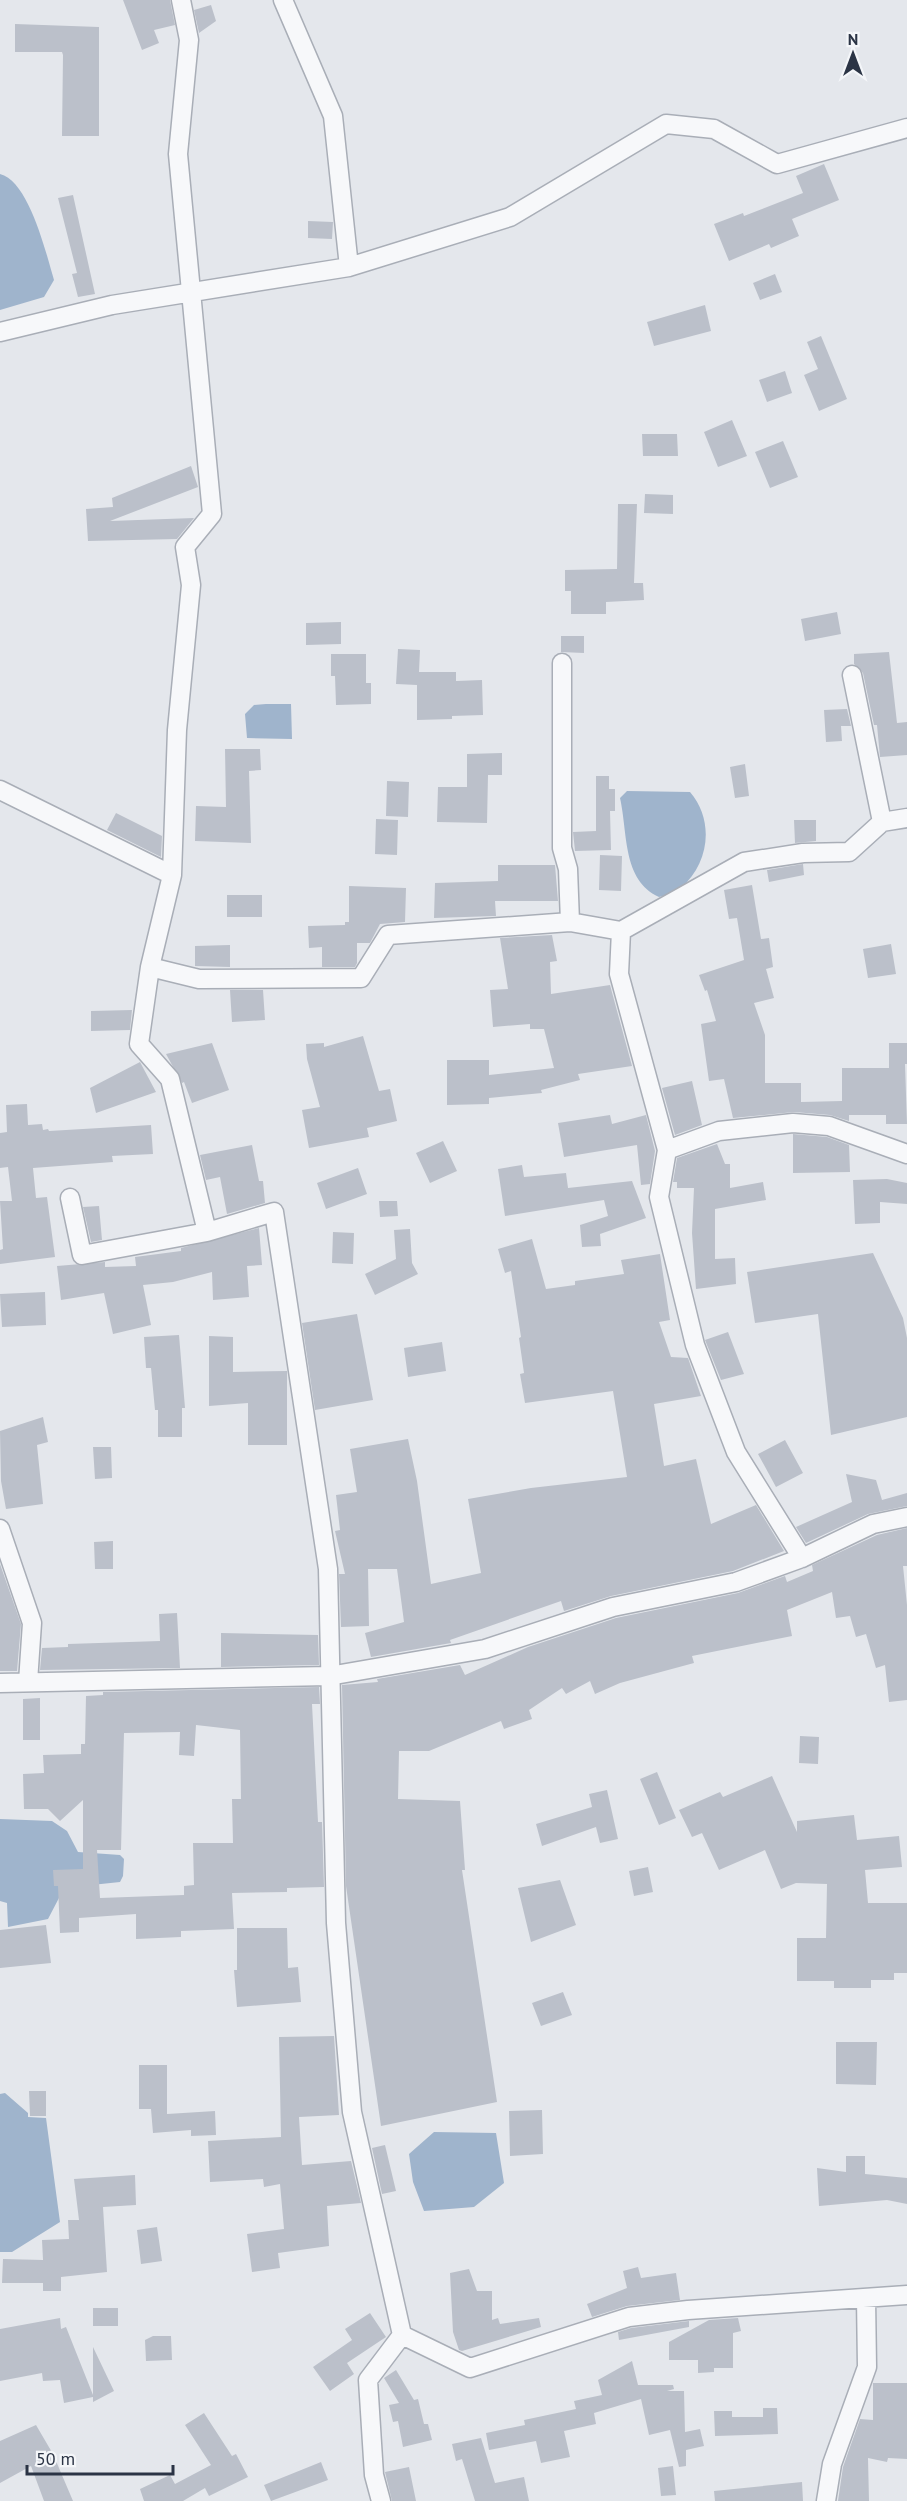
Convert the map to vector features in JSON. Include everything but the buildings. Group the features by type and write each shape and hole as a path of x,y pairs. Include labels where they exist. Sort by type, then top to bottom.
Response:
{"street":[{"path":"181,0 189,40 178,154 212,514 185,547 190,585 177,730 172,875 150,967 139,1044 170,1079 207,1232"},
{"path":"283,0 333,116 349,267"},
{"path":"0,332 111,306 349,267 510,217 666,124 714,129 777,164 907,128"},
{"path":"562,663 562,848 568,869 570,922"},
{"path":"852,675 882,822"},
{"path":"0,790 172,875"},
{"path":"150,967 199,979 361,978 388,935 570,922 621,931 744,862 803,853 849,852 882,822 907,818"},
{"path":"621,931 619,974 667,1150 659,1197 695,1345 736,1452 802,1558"},
{"path":"667,1150 720,1131 794,1123 829,1126 907,1154"},
{"path":"70,1198 82,1255 207,1232 274,1212 328,1569 336,1923 352,2112 402,2335 368,2380 374,2475 381,2501"},
{"path":"0,1683 329,1676 485,1649 613,1607 736,1582 802,1558 873,1524 907,1517"},
{"path":"0,1529 33,1623 28,1683"},
{"path":"402,2335 470,2368 629,2317 688,2310 907,2295"},
{"path":"826,2501 832,2464 867,2367 866,2298"}],"water":[{"path":"0,174 10,179 28,203 54,280 44,297 0,310"},
{"path":"291,704 292,739 247,738 245,714 254,705"},
{"path":"627,791 690,792 698,803 706,829 703,855 690,878 681,888 671,894 659,897 638,879 629,854 620,798"},
{"path":"0,1819 52,1821 67,1831 78,1852 120,1855 124,1859 123,1876 120,1882 82,1886 60,1896 48,1919 8,1927 7,1903 0,1901"},
{"path":"5,2093 28,2113 28,2117 46,2118 60,2222 12,2252 0,2252 0,2094"},
{"path":"434,2132 496,2133 504,2183 474,2207 424,2211 413,2182 409,2154"}]}
